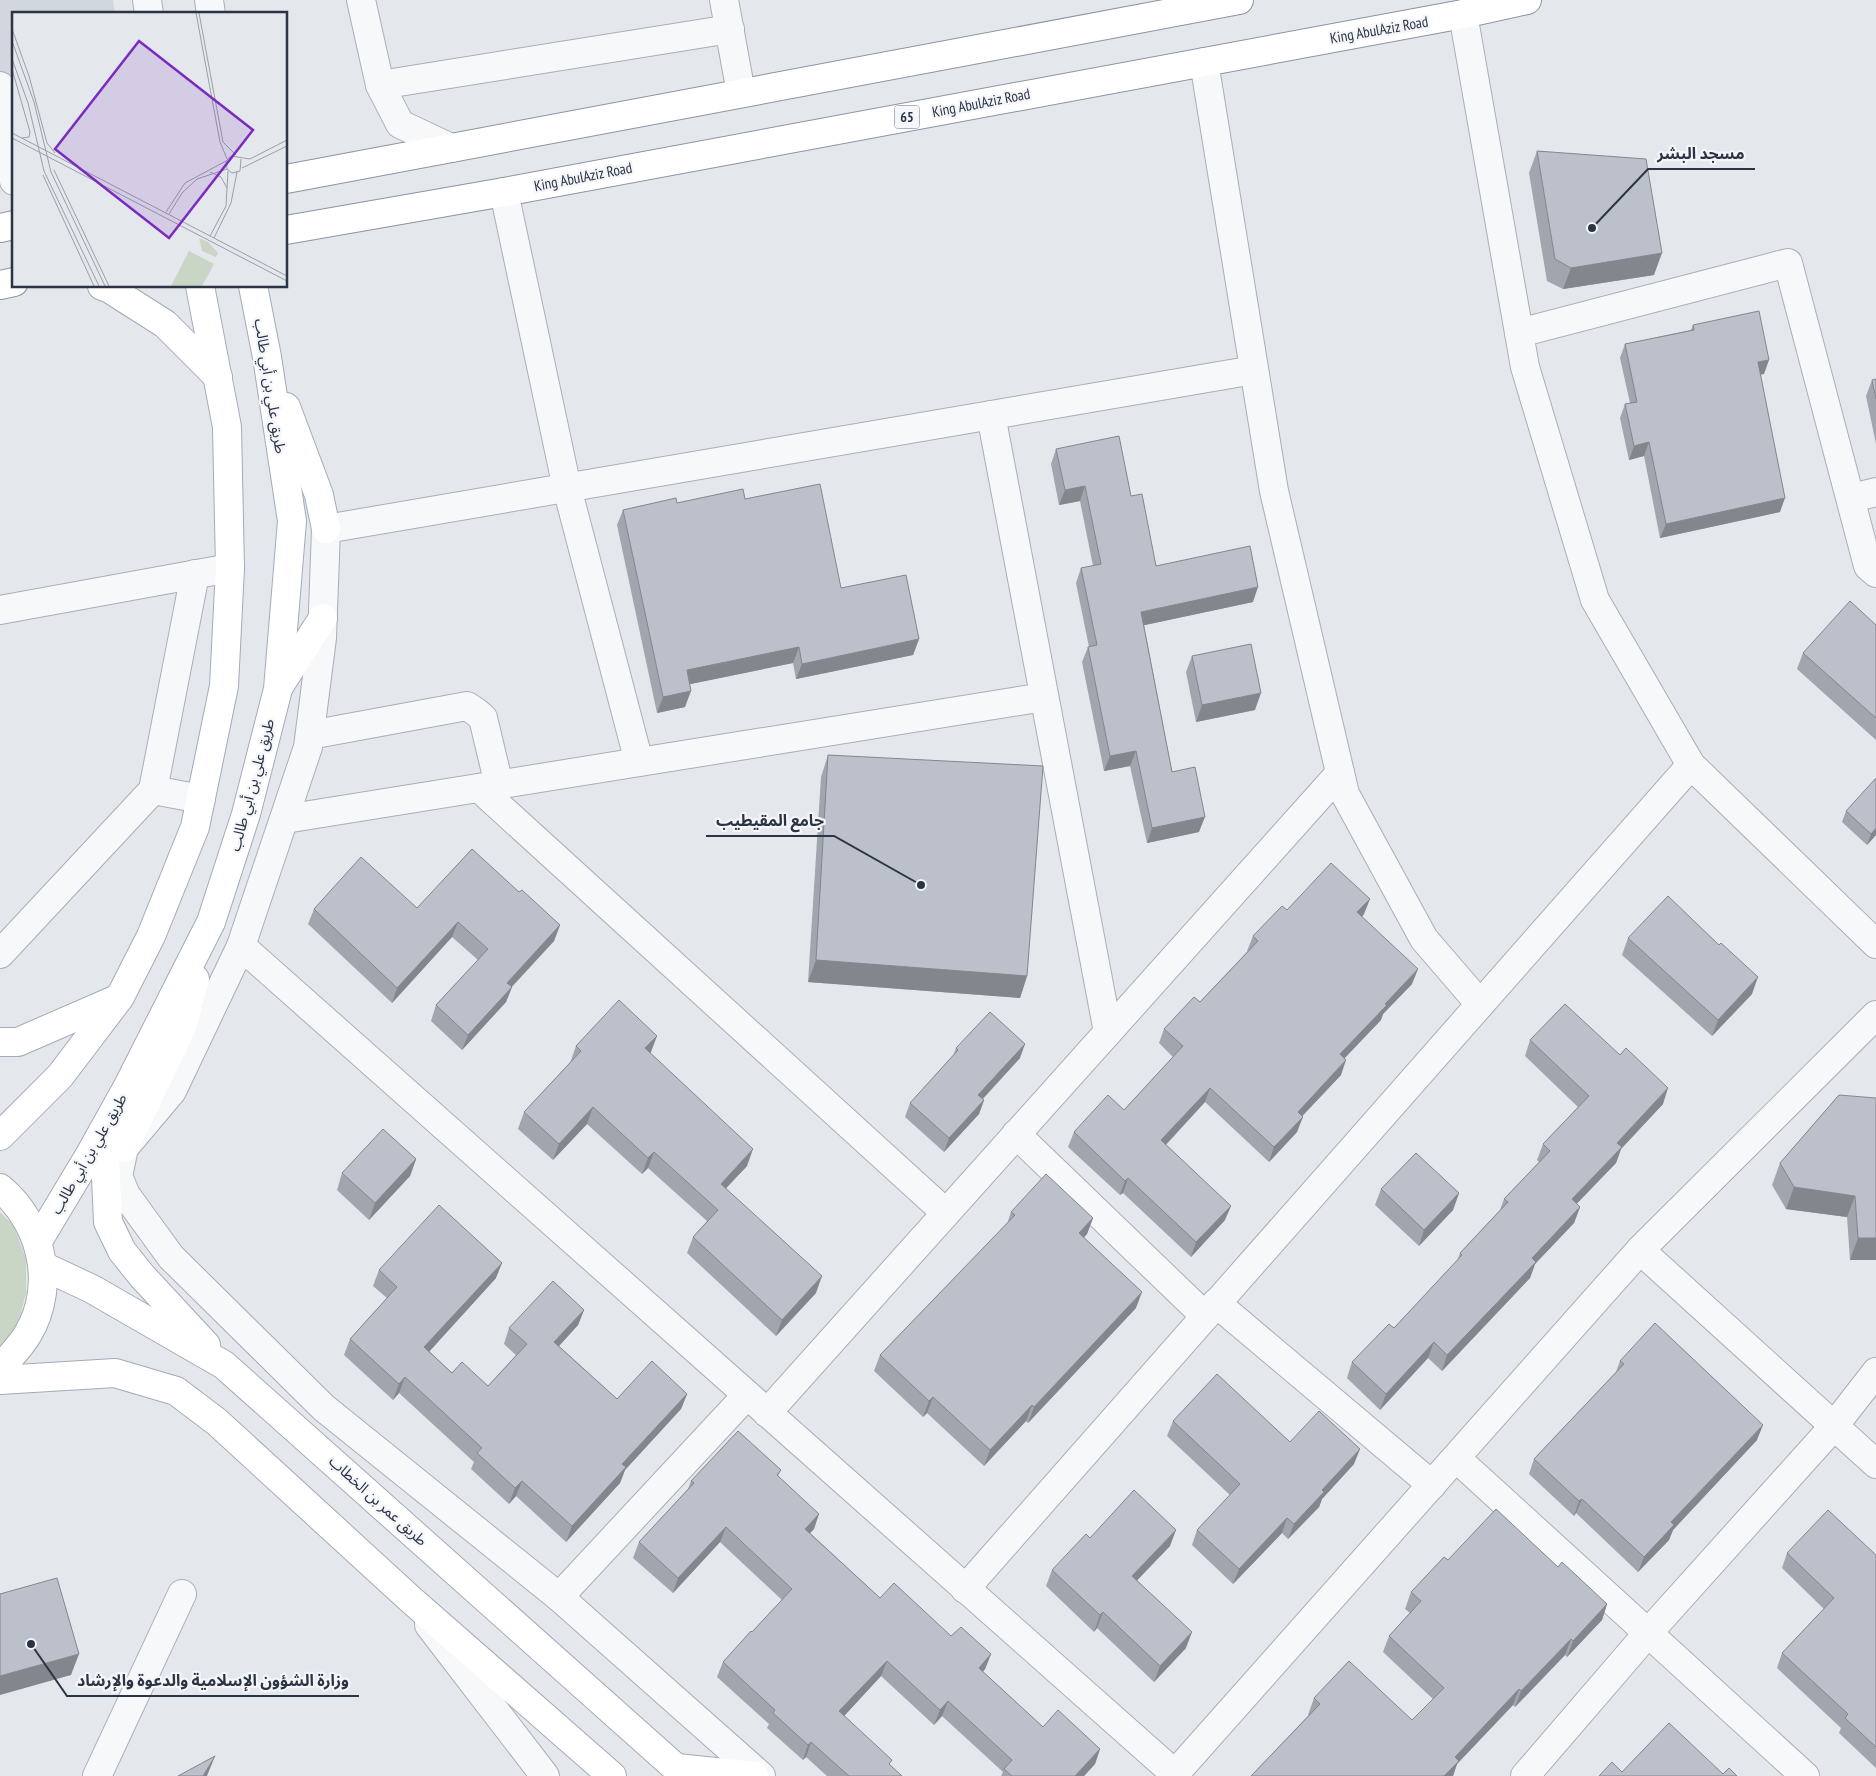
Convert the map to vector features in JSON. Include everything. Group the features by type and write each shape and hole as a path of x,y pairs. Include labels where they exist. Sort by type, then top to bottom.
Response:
{"main road":[{"path":"288,179 1239,0"},
{"name":"King AbulAziz Road","path":"288,230 504,192 1462,14 1527,0"},
{"path":"107,288 165,324 218,377"},
{"path":"0,1136 60,1076 120,997 151,936 195,827 224,686 230,568 228,427 200,288"},
{"name":"طريق علي بن أبي طالب","path":"40,1253 89,1156 128,1086 211,922 246,814 278,689 292,521 254,288"},
{"path":"267,357 319,495 326,529"},
{"path":"278,689 323,618"},
{"path":"124,1148 182,1027 211,922"},
{"path":"0,1042 18,1042 120,997"},
{"path":"128,1086 105,1156 108,1222 122,1252 224,1364"},
{"path":"0,1188 11,1197 27,1218 40,1253 41,1301 29,1333 8,1361 0,1366"},
{"name":"طريق عمر بن الخطاب","path":"40,1253 92,1289 224,1364 681,1772"},
{"path":"0,1380 115,1373 176,1391 217,1422 409,1598 612,1776"},
{"path":"681,1772 754,1776"}],"street":[{"path":"361,0 380,85 400,124 451,148"},
{"path":"724,0 741,93"},
{"path":"1462,14 1525,367 1595,600 1691,765 1876,944"},
{"path":"380,85 730,29"},
{"path":"1204,62 1274,490 1345,794 1424,938 1480,1004"},
{"path":"0,86 12,167"},
{"path":"504,192 567,488 639,762"},
{"path":"1519,333 1788,263 1863,495 1868,566 1876,573"},
{"path":"761,1776 559,1597 324,1408 171,1258 126,1195 118,1176 124,1148 172,1091 241,946 285,819 308,747 310,735 323,618 326,529 1254,370"},
{"path":"991,415 1108,1032"},
{"path":"0,610 230,568"},
{"path":"0,954 153,790 195,574"},
{"path":"285,819 1044,697"},
{"path":"310,735 467,706 476,712 483,718 489,786 946,1213"},
{"path":"965,1588 1691,765"},
{"path":"559,1597 757,1404 946,1213 1340,773"},
{"path":"153,790 201,798"},
{"path":"241,946 1174,1775 1640,1250 1876,1015"},
{"path":"1016,1134 1211,1310 1432,1485"},
{"path":"1640,1250 1876,1464"},
{"path":"1524,1776 1648,1633 1834,1426 1876,1372"},
{"path":"1456,1458 1804,1776"},
{"path":"97,1776 182,1594"},
{"path":"409,1598 545,1776"}],"shaded area":[{"path":"0,0 113,0 115,12 12,12 12,172 0,174"}],"green space":[{"path":"0,1212 14,1226 26,1259 26,1293 18,1324 0,1349"}],"building":[{"path":"1537,151 1646,159 1662,253 1571,268 1555,259"},
{"path":"1759,311 1769,360 1758,362 1785,498 1666,524 1649,442 1634,446 1625,404 1637,402 1625,344 1694,330 1693,325"},
{"path":"1876,379 1876,399 1872,380"},
{"path":"1119,436 1131,496 1142,494 1156,566 1250,546 1258,587 1141,612 1172,772 1195,767 1205,817 1152,828 1136,751 1110,756 1088,647 1097,645 1081,568 1101,564 1085,486 1065,490 1056,449"},
{"path":"820,484 841,588 906,575 919,639 802,664 799,647 687,670 691,691 663,697 623,510 676,498 677,503 743,489 745,499"},
{"path":"1850,601 1876,625 1876,718 1803,653"},
{"path":"1251,644 1261,693 1202,705 1192,656"},
{"path":"828,755 1043,766 1027,976 816,960"},
{"path":"1876,778 1876,828 1871,834 1846,811"},
{"path":"472,849 519,892 522,890 560,925 507,983 512,987 468,1035 436,1005 488,949 458,922 397,988 314,909 361,857 417,908"},
{"path":"1331,863 1370,899 1357,912 1418,969 1340,1054 1346,1060 1298,1112 1303,1117 1274,1147 1210,1088 1161,1140 1231,1206 1196,1242 1128,1178 1125,1181 1074,1132 1108,1095 1124,1110 1183,1046 1164,1029 1194,997 1200,1002 1258,941 1253,936 1282,906 1287,910"},
{"path":"1668,896 1719,945 1721,943 1758,977 1718,1020 1628,938"},
{"path":"619,1000 657,1036 645,1048 753,1149 721,1184 822,1276 782,1320 693,1237 718,1210 654,1152 648,1158 593,1107 559,1144 524,1112 581,1051 576,1046"},
{"path":"1565,1004 1620,1055 1626,1048 1668,1088 1617,1143 1622,1147 1572,1199 1580,1207 1532,1258 1536,1262 1447,1355 1434,1342 1386,1394 1352,1362 1389,1324 1394,1328 1462,1255 1460,1253 1508,1202 1504,1199 1550,1151 1543,1144 1589,1096 1530,1040"},
{"path":"990,1012 1025,1044 978,1095 984,1100 949,1138 910,1103 958,1050 956,1048"},
{"path":"1839,1095 1876,1098 1876,1238 1858,1238 1855,1196 1794,1187 1780,1163"},
{"path":"383,1129 416,1159 375,1203 342,1173"},
{"path":"1416,1153 1459,1193 1424,1230 1381,1189"},
{"path":"1046,1174 1093,1218 1079,1233 1142,1292 1034,1407 1032,1405 990,1450 933,1397 929,1401 880,1355 1015,1215 1011,1212"},
{"path":"439,1205 502,1263 424,1347 452,1373 462,1362 488,1386 527,1344 509,1328 553,1281 584,1310 554,1342 617,1399 652,1361 687,1394 622,1464 626,1467 572,1526 522,1481 515,1488 477,1453 482,1448 405,1377 399,1384 350,1339 397,1287 379,1270"},
{"path":"1655,1323 1763,1425 1671,1522 1674,1525 1644,1557 1582,1499 1579,1501 1534,1459 1624,1364 1620,1361"},
{"path":"1217,1374 1290,1442 1319,1411 1360,1449 1294,1524 1287,1518 1239,1569 1197,1530 1240,1484 1173,1421"},
{"path":"738,1431 781,1470 777,1475 819,1514 805,1529 880,1598 894,1583 951,1636 961,1627 991,1654 979,1668 1043,1727 1058,1710 1100,1749 1075,1776 1012,1776 1004,1769 1012,1760 948,1701 940,1710 887,1661 839,1711 892,1760 889,1764 902,1776 849,1776 811,1742 808,1745 773,1713 775,1710 723,1662 792,1589 726,1527 678,1578 639,1542 694,1483 691,1481"},
{"path":"1134,1490 1176,1530 1132,1576 1192,1632 1160,1666 1103,1612 1100,1615 1052,1570 1086,1534 1090,1538"},
{"path":"1496,1509 1558,1567 1562,1562 1607,1604 1573,1641 1571,1639 1521,1691 1519,1689 1455,1757 1459,1761 1444,1776 1251,1776 1320,1704 1314,1698 1349,1661 1412,1720 1444,1688 1389,1636 1421,1601 1411,1592 1444,1557 1448,1560"},
{"path":"1828,1510 1876,1555 1876,1747 1845,1718 1848,1714 1782,1653 1834,1598 1787,1553"},
{"path":"57,1578 79,1654 0,1676 0,1594"},
{"path":"1669,1723 1723,1774 1729,1768 1737,1776 1599,1776 1612,1762 1622,1772"},
{"path":"215,1756 203,1776 178,1776"}],"place":[{"name":"مسجد البشر","path":"1592,228"},
{"name":"جامع المقيطيب","path":"921,885"},
{"name":"وزارة الشؤون الإسلامية والدعوة والإرشاد","path":"31,1644"}]}
